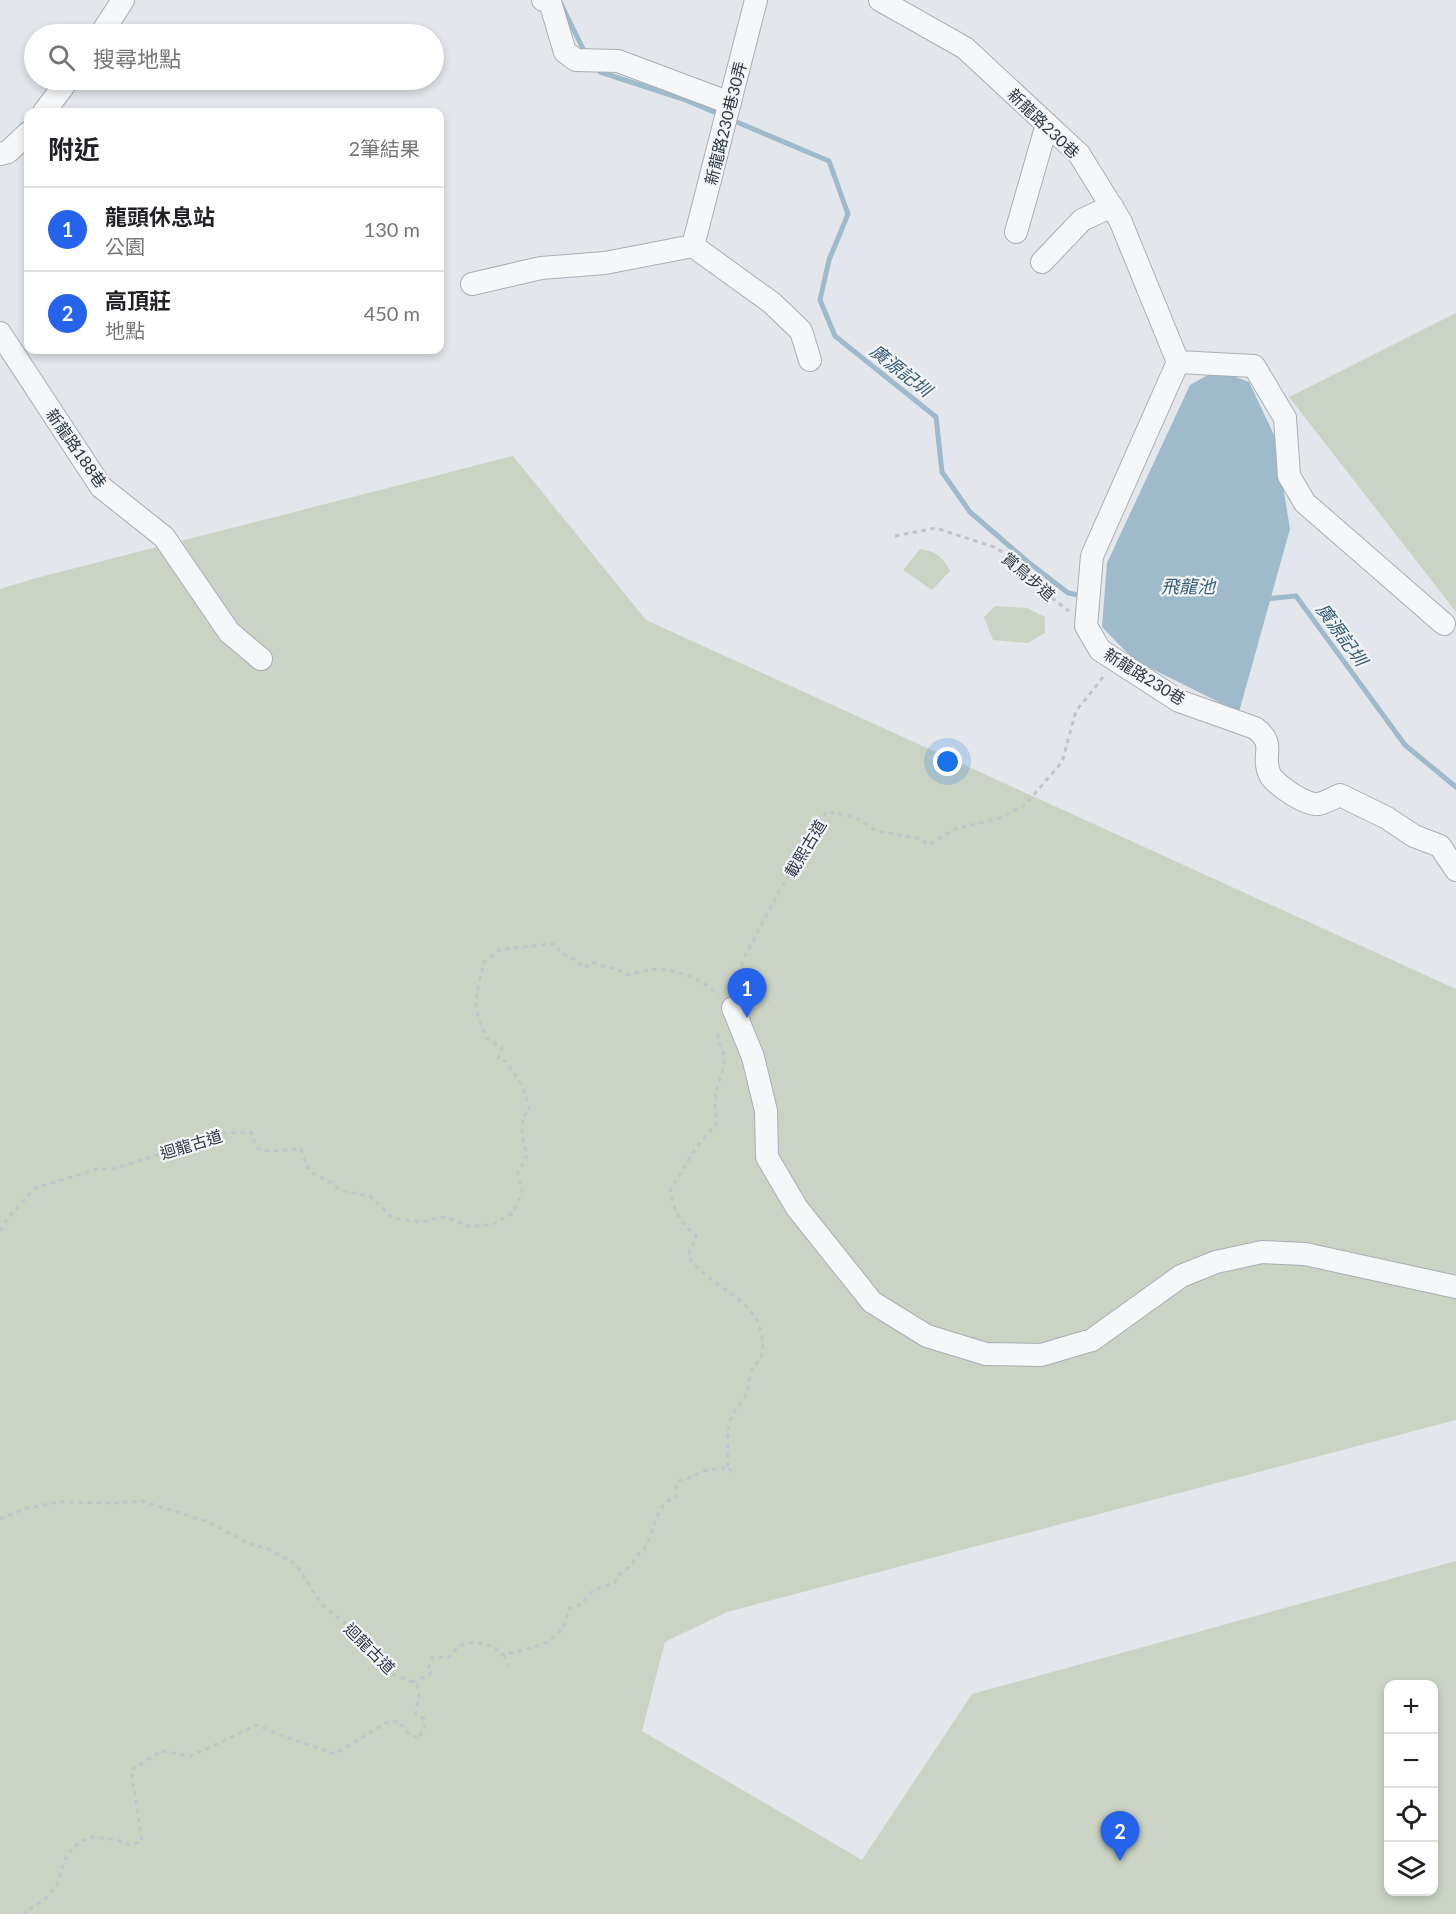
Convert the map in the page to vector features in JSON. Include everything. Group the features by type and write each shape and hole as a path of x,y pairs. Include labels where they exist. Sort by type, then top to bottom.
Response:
{"lane":[{"path":"107,24 123,0"},
{"path":"543,0 550,2 565,52 576,60 618,61 727,115"},
{"name":"新龍路230巷30弄","path":"693,246 756,0"},
{"name":"新龍路230巷","path":"880,0 965,48 1079,154 1120,220 1178,362"},
{"path":"47,108 60,90"},
{"path":"1016,232 1047,124"},
{"path":"0,154 8,152 24,137"},
{"path":"1042,262 1082,220 1112,206"},
{"path":"472,284 542,267 605,263 693,246 772,303 801,331 810,360"},
{"name":"新龍路188巷","path":"0,333 101,487 164,537 229,632 261,659"},
{"path":"1087,606 1092,556 1178,362 1254,366 1285,418 1289,476 1305,503 1444,624"},
{"name":"新龍路230巷","path":"1087,606 1100,650 1179,700 1255,728 1264,735 1268,746 1267,763 1270,776 1283,789 1312,804 1318,804 1340,795 1387,818 1414,836 1440,846 1456,870"},
{"path":"734,1008 753,1057 766,1111 767,1157 797,1208 872,1302 927,1336 986,1354 1041,1355 1092,1340 1181,1276 1216,1262 1262,1252 1305,1254 1456,1287"}],"path":[{"name":"賞鳥步道","path":"895,536 936,528 994,547 1087,606"},
{"name":"載熙古道","path":"734,1008 744,985 742,962 779,891 827,811 856,818 877,831 921,839 928,845 955,829 1000,819 1025,805 1062,762 1076,711 1117,661"},
{"name":"迴龍古道","path":"0,1231 8,1218 35,1188 98,1169 113,1169 157,1155 178,1152 194,1143 225,1133 252,1132 257,1148 268,1151 301,1149 310,1172 342,1191 370,1196 393,1218 421,1222 445,1217 471,1227 493,1224 513,1213 522,1191 518,1172 527,1156 522,1135 523,1116 530,1111 523,1087 506,1061 498,1059 502,1048 486,1038 476,1009 477,991 484,962 499,950 555,944 562,954 571,957 584,968 592,962 604,968 619,969 629,975 654,969 691,976 711,987 734,1008"},
{"path":"728,1468 729,1427 732,1415 745,1398 752,1369 762,1356 760,1335 756,1318 735,1295 704,1274 688,1256 691,1247 696,1242 696,1235 679,1218 673,1207 670,1191 695,1149 717,1123 718,1086 721,1080 724,1054 717,1042 718,1035 724,1031 734,1008"},
{"path":"504,1655 507,1652 541,1645 559,1635 567,1621 568,1609 583,1604 589,1594 615,1582 647,1545 652,1526 663,1504 677,1497 676,1487 680,1480 718,1468 728,1468 736,1474"},
{"name":"迴龍古道","path":"0,1519 24,1509 58,1502 142,1501 205,1521 250,1544 266,1548 296,1564 322,1605 345,1623 394,1675 417,1684 419,1694 416,1714 424,1719 425,1727 418,1739 405,1731 399,1721 386,1723 335,1754 257,1725 191,1756 162,1751 131,1770 142,1841 131,1845 112,1839 90,1837 73,1846 64,1861 58,1883 47,1897 23,1914"},
{"path":"412,1682 429,1675 431,1672 428,1670 432,1658 448,1658 452,1656 456,1648 467,1643 495,1647 501,1655 504,1655 508,1665"}],"green space":[{"path":"1456,313 1456,612 1289,397"},
{"path":"513,456 646,620 1456,989 1456,1420 727,1612 665,1642 642,1731 862,1860 972,1694 1456,1561 1456,1914 0,1914 0,589"},
{"path":"920,549 938,556 950,571 932,590 903,570"},
{"path":"995,606 1027,608 1045,617 1045,633 1028,643 993,640 984,617"}],"water":[{"name":"飛龍池","path":"1217,370 1249,382 1275,437 1290,529 1239,712 1134,660 1102,627 1107,563 1190,385"}],"waterway":[{"name":"廣源記圳","path":"560,2 586,55"},
{"name":"廣源記圳","path":"596,67 600,72 683,99 721,115"},
{"name":"廣源記圳","path":"732,120 829,161 848,214 829,260 820,300 835,336 936,417 942,472 970,512 1068,593 1084,596"},
{"name":"廣源記圳","path":"1266,599 1296,596 1405,745 1456,787"}],"place":[{"name":"龍頭休息站","path":"747,1018"},
{"name":"高頂莊","path":"1120,1861"}]}
